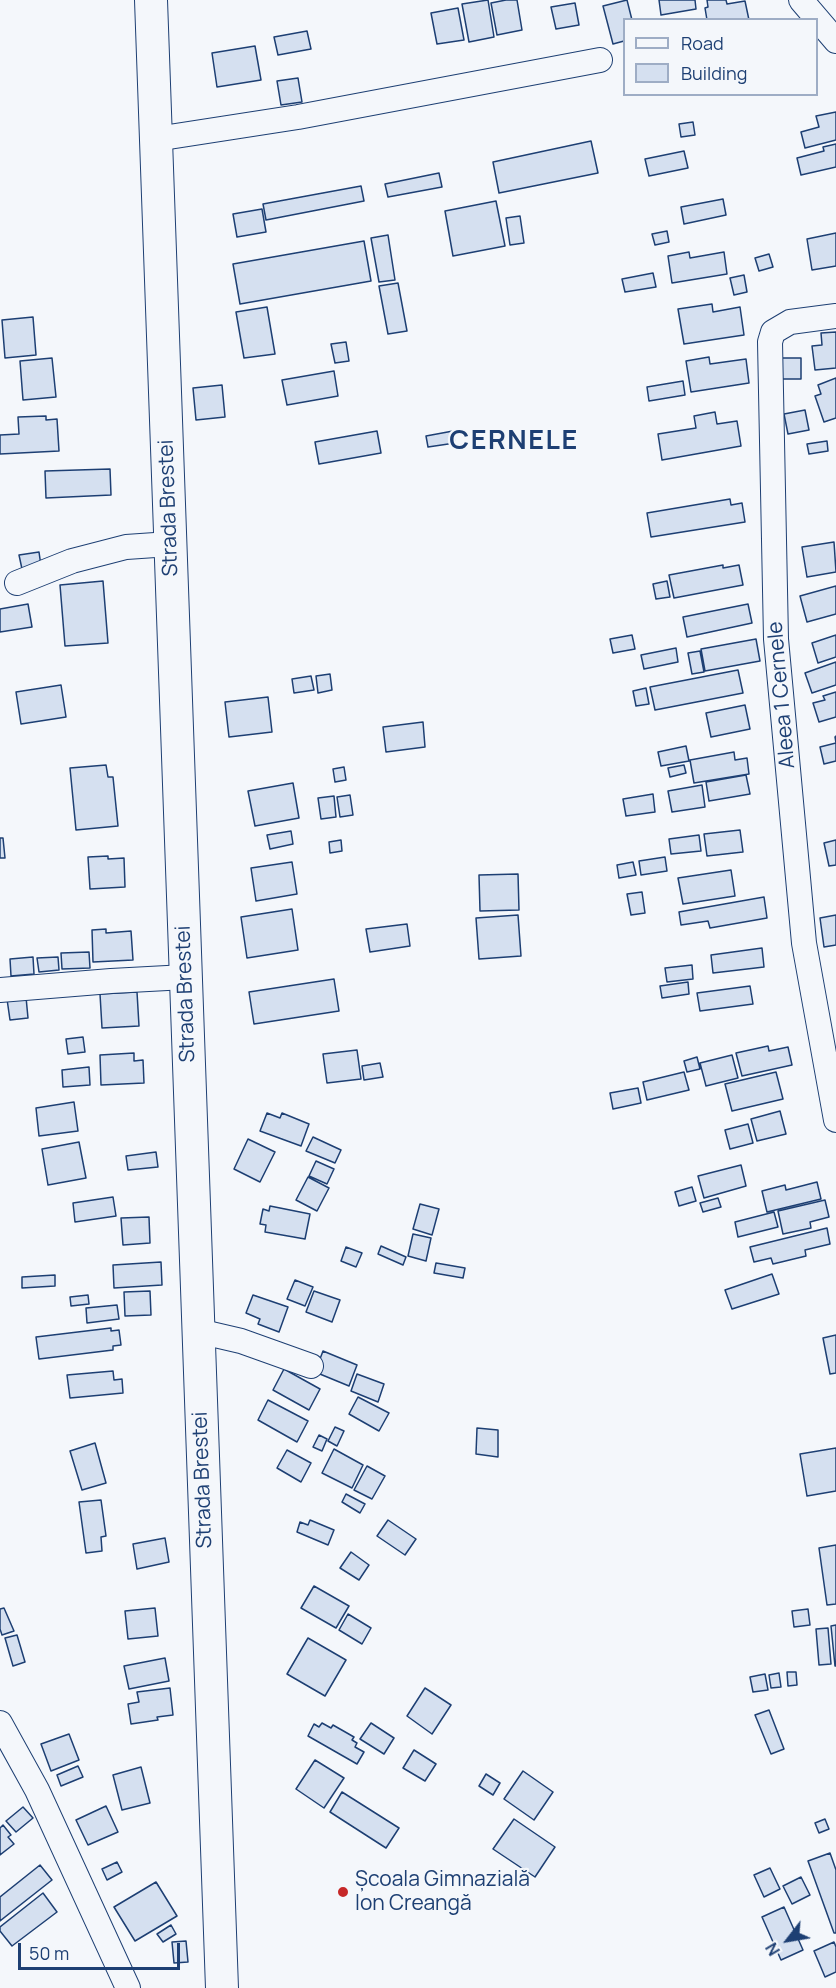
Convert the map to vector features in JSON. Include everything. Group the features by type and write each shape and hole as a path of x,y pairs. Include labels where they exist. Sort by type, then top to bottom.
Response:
{"main road":[{"name":"Strada Brestei","path":"152,0 222,1988"}],"street":[{"path":"801,0 816,18"},
{"path":"818,20 836,41"},
{"path":"156,139 298,117 600,60"},
{"name":"Aleea 1 Cernele","path":"836,316 790,322 773,332 770,342 776,639 804,943 836,1120"},
{"path":"17,583 72,561 126,547 170,544"},
{"path":"0,990 186,977"},
{"path":"198,1331 241,1341 311,1366"},
{"path":"0,1723 37,1790 128,1988"}],"building":[{"path":"488,0 494,37 469,42 462,4"},
{"path":"517,0 522,30 497,35 491,3"},
{"path":"627,0 632,18 623,18 623,41 613,44 603,6"},
{"path":"659,0 695,0 696,9 661,15"},
{"path":"707,0 726,0 727,4 745,1 749,18 707,18 705,8 708,7"},
{"path":"575,3 579,25 556,29 551,7"},
{"path":"458,8 464,40 437,44 431,13"},
{"path":"307,31 311,49 278,55 274,37"},
{"path":"255,46 261,80 217,87 212,53"},
{"path":"298,78 302,102 281,105 277,81"},
{"path":"836,112 836,140 805,148 801,132 819,127 816,116"},
{"path":"693,122 695,135 681,137 679,124"},
{"path":"591,141 598,173 499,193 493,162"},
{"path":"836,144 836,167 801,175 797,158 824,151 823,147"},
{"path":"684,151 688,168 649,176 645,159"},
{"path":"439,173 442,187 388,197 385,184"},
{"path":"361,186 364,201 266,220 263,204"},
{"path":"723,199 726,215 684,224 681,207"},
{"path":"496,201 505,246 453,256 445,211"},
{"path":"262,209 266,232 237,237 233,214"},
{"path":"520,216 524,243 510,245 506,218"},
{"path":"667,231 669,242 655,245 652,234"},
{"path":"836,233 836,266 812,270 807,239"},
{"path":"388,235 395,280 379,282 371,238"},
{"path":"364,241 371,281 240,304 233,264"},
{"path":"689,252 690,258 724,252 727,274 672,283 668,256"},
{"path":"769,254 773,267 759,271 755,258"},
{"path":"653,273 656,287 625,292 622,279"},
{"path":"744,275 747,292 734,295 730,278"},
{"path":"398,283 407,331 388,334 379,286"},
{"path":"712,304 713,312 740,307 744,335 684,344 678,309"},
{"path":"267,307 275,354 244,358 236,312"},
{"path":"33,317 36,355 5,358 2,320"},
{"path":"836,332 836,368 815,370 812,346 822,345 821,333"},
{"path":"346,342 349,361 335,363 331,344"},
{"path":"709,357 710,364 746,359 749,383 691,392 686,361"},
{"path":"52,358 56,397 23,400 20,361"},
{"path":"779,358 801,358 801,379 779,379"},
{"path":"334,371 338,396 287,405 282,380"},
{"path":"836,378 836,418 824,422 815,396 821,394 818,385"},
{"path":"683,381 685,395 649,401 647,387"},
{"path":"222,385 225,417 196,420 193,388"},
{"path":"805,410 809,430 788,434 784,414"},
{"path":"715,412 717,424 737,421 741,446 662,460 658,434 696,428 694,416"},
{"path":"46,416 46,420 57,419 59,451 0,454 0,435 19,434 18,417"},
{"path":"377,431 381,453 319,464 315,442"},
{"path":"453,431 455,443 428,447 426,436"},
{"path":"827,441 828,451 809,454 807,444"},
{"path":"110,469 111,495 46,498 45,471"},
{"path":"730,499 731,505 742,503 745,522 651,537 647,513"},
{"path":"834,542 836,572 807,577 802,547"},
{"path":"39,552 41,566 22,569 19,555"},
{"path":"723,565 723,568 739,565 743,585 674,598 669,575"},
{"path":"103,581 108,643 65,646 60,585"},
{"path":"667,581 670,597 656,599 653,584"},
{"path":"836,586 836,614 807,622 800,596"},
{"path":"28,604 32,627 0,632 0,609"},
{"path":"748,604 752,623 687,637 683,617"},
{"path":"632,635 635,649 613,653 610,639"},
{"path":"836,635 836,657 818,663 812,643"},
{"path":"756,639 760,661 705,671 701,649"},
{"path":"676,648 678,662 644,669 641,655"},
{"path":"700,651 704,672 692,674 688,653"},
{"path":"836,662 836,685 812,693 805,673"},
{"path":"738,670 743,693 655,710 650,687"},
{"path":"330,674 332,690 318,693 316,676"},
{"path":"311,676 314,690 294,693 292,679"},
{"path":"61,685 66,717 21,724 16,692"},
{"path":"646,688 649,704 636,706 633,691"},
{"path":"836,692 836,717 819,722 813,703 825,700 823,696"},
{"path":"268,697 272,732 229,737 225,702"},
{"path":"745,705 750,729 711,737 706,713"},
{"path":"423,722 425,747 386,752 383,727"},
{"path":"836,743 836,761 824,764 820,747"},
{"path":"686,746 689,761 661,766 658,752"},
{"path":"734,752 735,760 747,758 749,774 694,783 690,760"},
{"path":"106,765 108,777 113,777 118,826 76,830 70,768"},
{"path":"684,765 686,773 670,777 668,768"},
{"path":"344,767 346,780 335,782 333,769"},
{"path":"746,775 750,794 709,801 706,782"},
{"path":"293,783 299,818 255,826 248,791"},
{"path":"702,785 705,807 672,812 668,791"},
{"path":"653,794 655,812 626,816 623,799"},
{"path":"350,795 353,815 340,817 337,797"},
{"path":"334,796 336,817 321,819 318,798"},
{"path":"740,830 743,852 707,856 704,834"},
{"path":"291,831 293,844 270,849 267,835"},
{"path":"699,835 701,851 671,854 669,839"},
{"path":"0,838 3,838 5,858 0,858"},
{"path":"341,840 342,851 330,853 329,842"},
{"path":"836,840 836,865 829,866 824,843"},
{"path":"108,856 108,859 124,858 125,887 90,889 88,857"},
{"path":"665,857 667,871 641,875 639,861"},
{"path":"292,862 297,894 256,901 251,868"},
{"path":"633,862 636,875 619,878 617,865"},
{"path":"731,870 735,896 683,904 678,878"},
{"path":"518,874 519,910 480,911 479,875"},
{"path":"642,892 645,913 631,915 627,894"},
{"path":"764,897 767,918 710,928 708,921 681,925 679,912"},
{"path":"292,909 298,950 247,958 241,917"},
{"path":"518,915 521,956 479,959 476,918"},
{"path":"836,915 836,945 824,947 820,918"},
{"path":"407,924 410,946 370,952 366,929"},
{"path":"106,929 106,933 131,931 133,960 93,962 92,930"},
{"path":"762,948 764,967 713,973 711,955"},
{"path":"89,952 90,968 62,969 61,953"},
{"path":"33,957 34,974 11,976 10,959"},
{"path":"58,957 59,970 39,972 37,958"},
{"path":"692,965 693,979 667,982 665,968"},
{"path":"334,979 339,1011 254,1024 249,992"},
{"path":"688,982 689,994 662,998 660,986"},
{"path":"750,986 753,1004 700,1011 697,993"},
{"path":"137,992 139,1026 102,1028 100,994"},
{"path":"26,997 28,1018 10,1020 7,999"},
{"path":"83,1037 85,1052 68,1054 66,1039"},
{"path":"768,1046 769,1051 788,1047 792,1065 742,1076 736,1053"},
{"path":"357,1050 361,1079 327,1083 323,1054"},
{"path":"134,1053 134,1061 143,1060 144,1083 101,1085 100,1055"},
{"path":"732,1055 738,1078 706,1086 700,1063"},
{"path":"697,1057 700,1069 687,1072 684,1061"},
{"path":"380,1063 383,1077 364,1080 362,1066"},
{"path":"89,1067 90,1085 63,1087 62,1070"},
{"path":"684,1072 689,1090 647,1100 643,1082"},
{"path":"776,1072 783,1099 732,1111 725,1084"},
{"path":"638,1088 641,1103 613,1109 610,1093"},
{"path":"74,1102 78,1131 39,1136 36,1108"},
{"path":"780,1111 786,1134 757,1141 751,1119"},
{"path":"267,1113 280,1118 282,1113 309,1124 301,1146 260,1131"},
{"path":"748,1124 753,1143 730,1149 725,1130"},
{"path":"313,1137 341,1150 335,1163 306,1151"},
{"path":"248,1139 275,1152 260,1182 234,1169"},
{"path":"79,1142 86,1178 48,1185 42,1149"},
{"path":"156,1152 158,1167 128,1170 126,1156"},
{"path":"316,1161 334,1169 327,1184 309,1176"},
{"path":"741,1165 746,1186 704,1198 698,1176"},
{"path":"308,1177 329,1188 317,1211 296,1200"},
{"path":"817,1182 821,1199 767,1212 762,1191 785,1185 786,1190"},
{"path":"692,1187 696,1201 679,1206 675,1192"},
{"path":"113,1197 116,1216 75,1222 73,1203"},
{"path":"718,1198 721,1207 703,1212 700,1203"},
{"path":"825,1200 829,1217 810,1222 811,1228 783,1234 778,1211"},
{"path":"420,1204 439,1209 432,1235 413,1229"},
{"path":"270,1206 310,1214 305,1239 265,1232 266,1225 260,1224 263,1209 269,1211"},
{"path":"774,1212 778,1227 738,1237 735,1222"},
{"path":"149,1217 150,1243 123,1245 121,1218"},
{"path":"827,1228 830,1244 805,1250 806,1256 773,1264 771,1258 754,1262 750,1247"},
{"path":"413,1234 431,1238 426,1261 408,1256"},
{"path":"381,1246 406,1257 403,1265 378,1254"},
{"path":"346,1247 362,1253 356,1267 341,1261"},
{"path":"161,1262 162,1285 114,1288 113,1265"},
{"path":"436,1263 465,1268 463,1278 434,1273"},
{"path":"772,1274 779,1294 732,1309 725,1290"},
{"path":"55,1275 55,1286 22,1288 22,1277"},
{"path":"295,1280 313,1287 305,1306 287,1299"},
{"path":"150,1291 151,1315 125,1316 124,1292"},
{"path":"314,1291 340,1300 332,1322 306,1312"},
{"path":"88,1295 89,1304 71,1306 70,1297"},
{"path":"253,1295 288,1307 279,1332 258,1324 260,1319 246,1313"},
{"path":"117,1305 119,1319 87,1323 86,1308"},
{"path":"111,1328 111,1331 119,1330 121,1345 113,1346 113,1350 39,1359 36,1337"},
{"path":"836,1335 836,1373 830,1374 823,1338"},
{"path":"323,1351 357,1365 349,1386 315,1372"},
{"path":"284,1369 320,1389 309,1410 273,1390"},
{"path":"113,1371 114,1380 122,1379 123,1393 70,1398 67,1375"},
{"path":"357,1374 384,1384 378,1402 351,1391"},
{"path":"358,1397 389,1413 379,1431 349,1414"},
{"path":"268,1400 308,1421 297,1442 258,1420"},
{"path":"335,1427 344,1431 337,1446 328,1441"},
{"path":"477,1428 498,1430 498,1457 476,1454"},
{"path":"319,1435 327,1439 322,1451 313,1447"},
{"path":"95,1443 106,1483 82,1490 70,1451"},
{"path":"836,1448 836,1491 807,1496 800,1454"},
{"path":"334,1449 363,1465 352,1488 322,1473"},
{"path":"287,1450 311,1463 301,1482 277,1468"},
{"path":"367,1466 385,1476 372,1499 354,1490"},
{"path":"346,1494 365,1504 360,1513 342,1502"},
{"path":"101,1500 106,1536 101,1537 102,1551 86,1553 79,1502"},
{"path":"310,1520 334,1530 328,1545 297,1532 300,1522 308,1525"},
{"path":"388,1520 416,1539 405,1555 377,1536"},
{"path":"165,1538 169,1562 137,1569 133,1544"},
{"path":"836,1545 836,1604 827,1605 819,1548"},
{"path":"351,1552 369,1565 359,1580 340,1568"},
{"path":"314,1586 349,1606 336,1628 301,1608"},
{"path":"4,1608 14,1631 2,1635 0,1609"},
{"path":"155,1608 158,1636 128,1639 125,1611"},
{"path":"808,1609 810,1625 794,1627 792,1611"},
{"path":"348,1614 371,1628 362,1644 339,1630"},
{"path":"836,1625 836,1666 835,1666 831,1626"},
{"path":"828,1628 831,1664 819,1665 816,1629"},
{"path":"17,1635 25,1662 13,1666 5,1638"},
{"path":"308,1638 346,1660 325,1696 287,1674"},
{"path":"165,1658 169,1681 129,1689 124,1666"},
{"path":"787,1672 796,1672 797,1685 788,1686"},
{"path":"779,1673 781,1687 771,1688 769,1675"},
{"path":"765,1674 768,1690 753,1692 750,1677"},
{"path":"170,1688 173,1715 131,1724 128,1704 139,1702 137,1692"},
{"path":"425,1688 451,1705 432,1734 407,1716"},
{"path":"769,1710 784,1749 771,1754 755,1715"},
{"path":"322,1723 331,1728 333,1725 354,1737 352,1740 357,1743 355,1747 364,1752 357,1764 308,1736 314,1724 319,1727"},
{"path":"371,1723 394,1738 384,1754 360,1739"},
{"path":"69,1734 79,1760 51,1771 41,1744"},
{"path":"414,1750 436,1764 425,1781 403,1768"},
{"path":"315,1760 344,1778 324,1808 296,1789"},
{"path":"78,1766 83,1777 61,1786 57,1775"},
{"path":"141,1767 150,1803 122,1810 113,1775"},
{"path":"523,1771 553,1792 534,1820 504,1799"},
{"path":"486,1774 500,1783 493,1795 479,1786"},
{"path":"342,1792 399,1828 386,1848 330,1812"},
{"path":"106,1806 118,1832 88,1845 76,1820"},
{"path":"23,1807 33,1818 16,1832 6,1821"},
{"path":"514,1819 555,1847 535,1877 493,1849"},
{"path":"825,1819 829,1829 819,1833 815,1823"},
{"path":"3,1825 11,1835 8,1837 14,1844 0,1855 0,1828"},
{"path":"830,1853 836,1870 836,1933 834,1933 808,1861"},
{"path":"117,1862 122,1872 107,1880 102,1869"},
{"path":"40,1865 52,1880 0,1921 0,1897"},
{"path":"770,1868 780,1889 764,1897 754,1875"},
{"path":"801,1877 810,1895 792,1904 783,1886"},
{"path":"156,1882 177,1916 135,1941 114,1907"},
{"path":"43,1893 57,1912 12,1946 0,1931 0,1927"},
{"path":"784,1907 803,1950 781,1960 762,1917"},
{"path":"171,1925 176,1934 163,1942 157,1934"},
{"path":"186,1941 188,1962 174,1963 172,1942"},
{"path":"834,1942 836,1972 825,1977 814,1951"}],"place":[{"name":"Școala Gimnazială Ion Creangă","path":"343,1892"}],"district":[{"name":"CERNELE","path":"514,441"}]}
